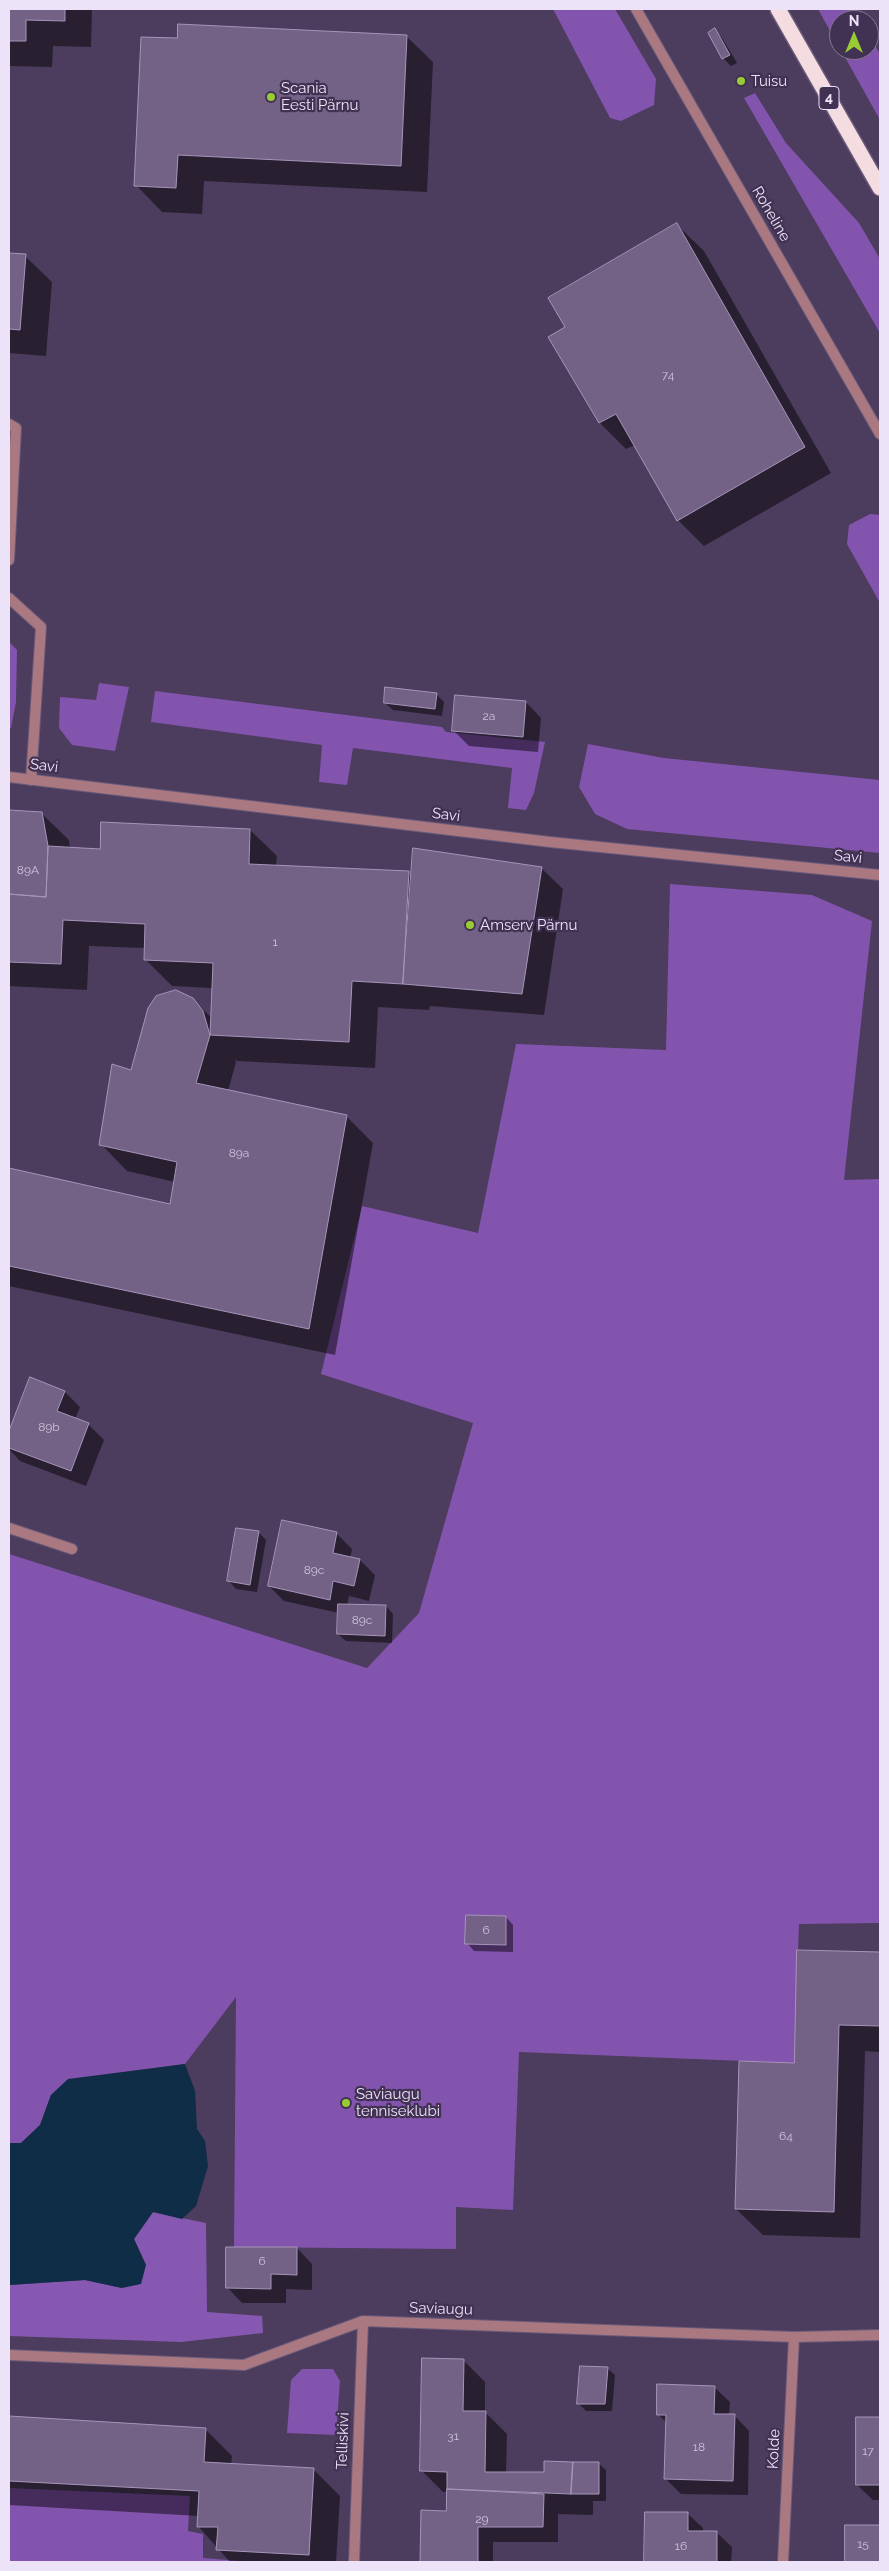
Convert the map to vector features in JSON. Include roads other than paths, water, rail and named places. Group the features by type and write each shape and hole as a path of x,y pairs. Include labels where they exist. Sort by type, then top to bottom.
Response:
{"highway":[{"name":"4","path":"778,9 880,188"}],"street":[{"name":"Roheline","path":"636,9 880,434"},
{"path":"9,424 16,428 9,560"},
{"path":"9,598 41,627 31,780"},
{"name":"Savi","path":"9,777 550,842 880,875"},
{"path":"9,1528 72,1549"},
{"name":"Saviaugu","path":"9,2354 244,2365 363,2321 794,2337 880,2335"},
{"name":"Telliskivi","path":"354,2562 363,2321"},
{"name":"Kolde","path":"783,2562 794,2337"}],"water":[{"path":"185,2064 195,2091 197,2129 205,2141 208,2166 196,2206 182,2219 153,2212 134,2239 146,2265 141,2284 122,2288 85,2280 9,2285 9,2143 21,2143 40,2125 51,2095 68,2079"}],"place":[{"name":"Tuisu","path":"741,81"},
{"name":"Scania Eesti Pärnu","path":"271,97"},
{"name":"Amserv Pärnu","path":"470,925"},
{"name":"Saviaugu tenniseklubi","path":"346,2103"}]}
